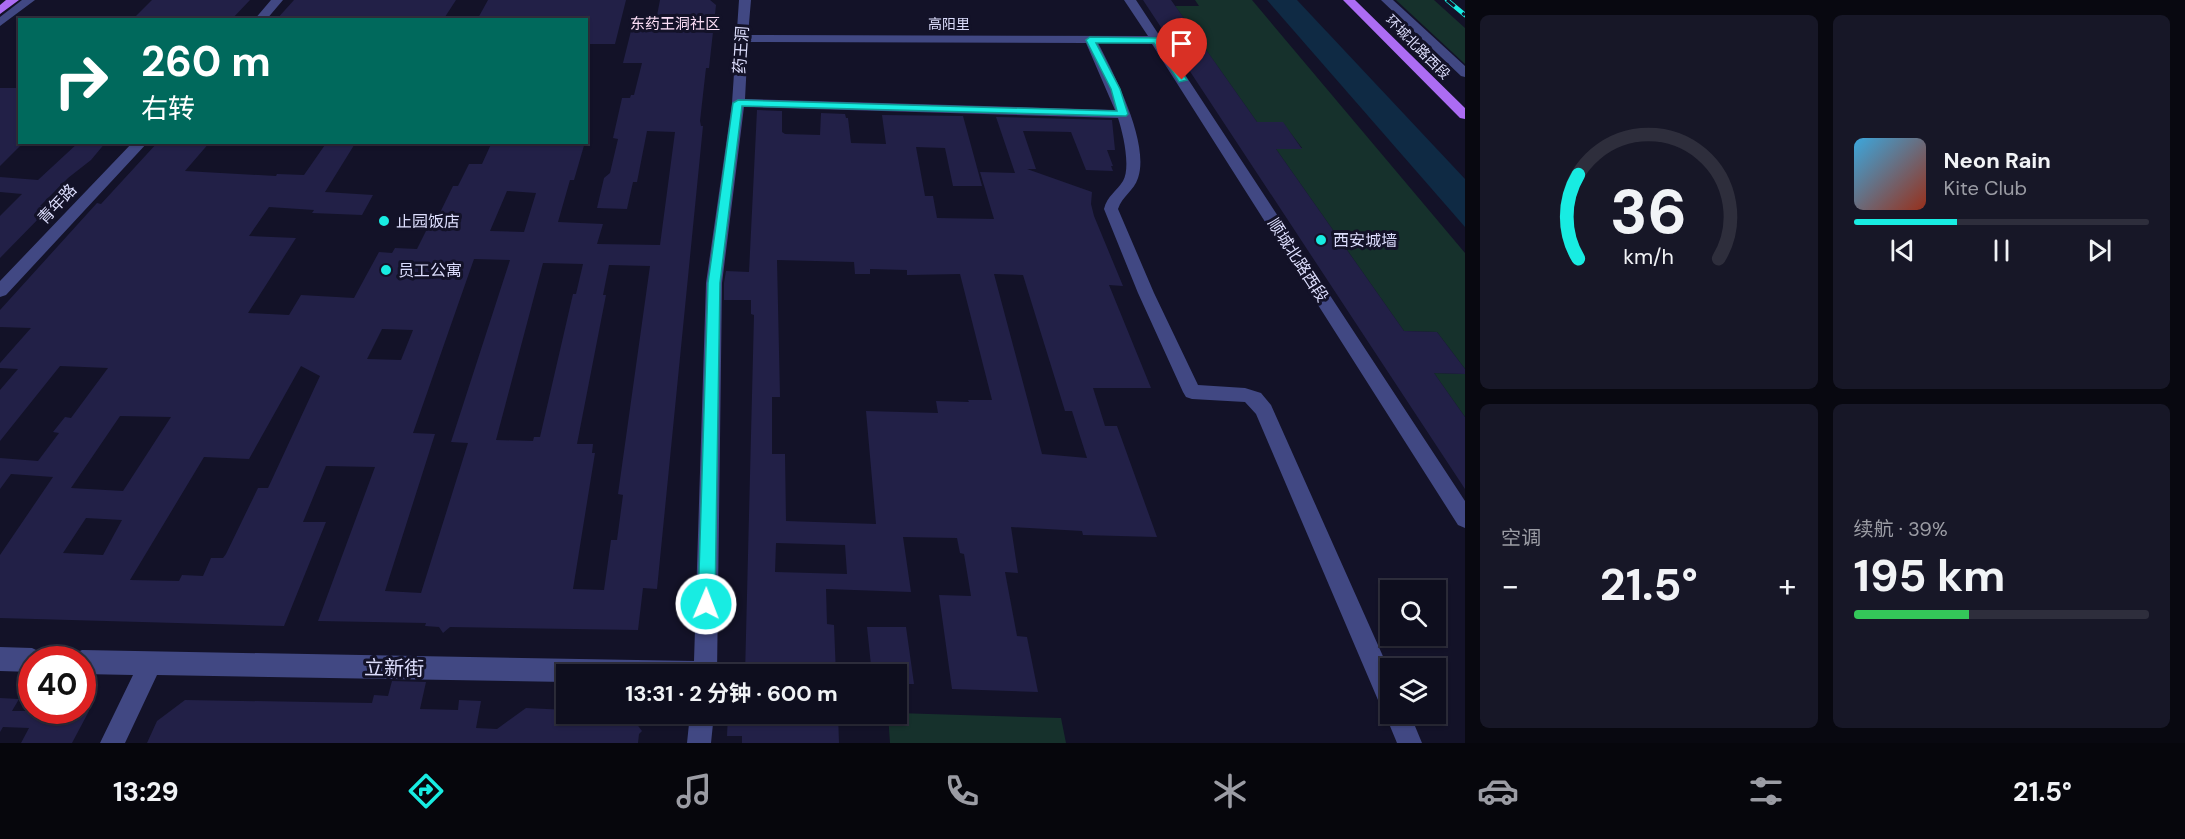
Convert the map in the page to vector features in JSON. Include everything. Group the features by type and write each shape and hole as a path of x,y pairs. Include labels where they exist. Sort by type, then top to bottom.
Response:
{"main road":[{"path":"0,11 13,0"},
{"name":"环城北路西段","path":"1349,0 1465,115"},
{"name":"环城北路西段","path":"1360,0 1465,102"}],"street":[{"path":"0,23 28,0"},
{"path":"260,18 277,0"},
{"name":"药王洞","path":"705,664 714,283 738,103 745,0"},
{"name":"顺城北路西段","path":"1130,0 1465,519"},
{"path":"1387,0 1465,74"},
{"name":"高阳里","path":"742,38 1156,40"},
{"path":"1090,40 1116,89 1133,155 1132,178 1116,196 1112,209 1146,292 1192,392 1245,395 1254,398 1264,410 1380,675"},
{"path":"738,103 1123,114"},
{"name":"青年路","path":"0,291 139,144"},
{"path":"0,659 18,660"},
{"name":"立新街","path":"96,663 556,672"},
{"path":"112,743 150,665"},
{"path":"699,743 701,724"},
{"path":"1401,724 1410,743"}],"green space":[{"path":"1195,0 1252,0 1465,253 1465,369 1437,332 1404,331 1276,149 1302,148 1283,123 1257,122 1175,6 1199,6"},
{"path":"1396,0 1434,0 1465,28 1465,64"},
{"path":"1434,373 1465,374 1465,417"},
{"path":"907,713 1061,718 1066,743 890,743 889,724 907,724"}],"water":[{"path":"1267,0 1297,0 1465,179 1465,227"}],"building":[{"path":"152,0 250,0 233,18 135,17"},
{"path":"294,0 456,0 444,18 278,18"},
{"path":"488,0 626,0 615,44 588,44 590,20 588,18 478,18"},
{"path":"660,0 710,0 716,5 700,121 703,126 657,589 643,588 638,630 450,627 443,633 439,627 425,626 426,623 318,621 375,467 326,466 303,522 326,522 284,626 0,618 0,555 53,477 11,474 0,489 0,458 38,461 59,433 53,432 65,417 71,418 108,368 60,366 0,441 0,390 18,369 0,368 0,363 31,328 0,327 0,310 97,203 101,204 156,144 208,144 185,171 276,176 277,174 304,175 326,144 355,144 325,192 373,195 362,215 312,213 314,210 269,207 249,236 296,238 248,313 289,315 301,295 354,298 379,252 392,253 395,248 417,249 428,227 433,227 453,186 458,186 469,164 482,164 491,144 584,144 574,180 570,180 558,222 603,224 597,244 660,245 675,132 647,131 637,182 633,182 627,209 597,208 604,178 610,173 618,139 613,138 622,98 630,98 634,95 642,63 623,63 631,31 654,31","holes":["507,191 536,193 524,232 490,231","474,259 510,260 451,442 468,443 421,593 385,591 435,434 413,433","543,263 583,264 576,294 573,294 540,437 534,437 533,441 496,440","609,265 650,266 618,494 623,495 617,540 611,540 604,590 573,589 595,453 592,453 593,444 577,444 606,295 603,295","382,329 413,330 401,360 367,359","301,366 320,376 268,488 258,488 223,558 211,558 203,576 182,575 179,581 130,580 204,457 249,459","120,416 171,417 123,491 71,488","86,518 122,520 103,555 63,553"]},
{"name":"西安城墙","path":"1143,0 1171,0 1257,122 1283,122 1302,149 1276,149 1404,331 1437,332 1465,369 1465,374 1434,373 1465,417 1465,489"},
{"path":"0,88 18,88 18,144 20,146 0,166"},
{"path":"757,110 782,111 782,132 785,134 820,135 821,113 845,114 848,118 851,143 886,144 882,115 963,116 982,186 953,186 945,148 916,147 925,196 933,196 937,218 994,219 980,172 1015,173 996,117 1112,120 1115,150 1107,150 1113,171 1086,170 1071,132 1023,131 1036,169 1027,169 1092,192 1091,204 1094,216 1123,286 1109,285 1151,388 1093,388 1105,426 1117,426 1157,537 1083,535 1082,531 1011,527 1018,573 1005,572 1017,636 1027,637 1038,692 952,689 939,595 971,596 964,554 960,553 957,538 903,537 911,592 826,589 827,624 834,625 836,664 745,664 754,315 751,314 751,300 724,300 726,271 749,272","holes":["777,260 854,262 855,274 870,274 870,269 907,270 907,275 960,274 992,400 936,401 938,413 866,411 876,524 786,521 785,454 772,454 772,397 780,397","994,274 1023,275 1065,411 1072,411 1087,458 1042,454","776,543 845,545 847,574 775,572"]},
{"path":"77,144 104,144 91,160 68,178 40,206 47,206 42,211 45,212 0,258 0,216 22,194 0,192 0,177 38,180"},
{"path":"867,627 906,627 914,684 907,684 907,664 871,664"},
{"path":"392,681 426,682 420,709 458,710 459,700 481,701 476,728 497,729 526,708 556,709 556,724 637,724 642,731 639,734 638,743 147,743 157,721 185,700 372,703 374,695 388,696"},
{"path":"0,698 18,699 12,711 18,711 18,724 82,724 72,743 21,743 29,728 3,727 0,732"},
{"path":"728,724 838,724 839,743 742,743 742,736 727,736"}],"railway":[{"path":"1447,0 1465,15"}],"place":[{"name":"止园饭店","path":"384,221"},
{"name":"西安城墙","path":"1321,240"},
{"name":"员工公寓","path":"386,270"}],"district":[{"name":"东药王洞社区","path":"675,24"}],"route":[{"path":"706,604 714,283 738,103 1123,114 1116,89 1090,40 1156,40 1182,80"}]}
